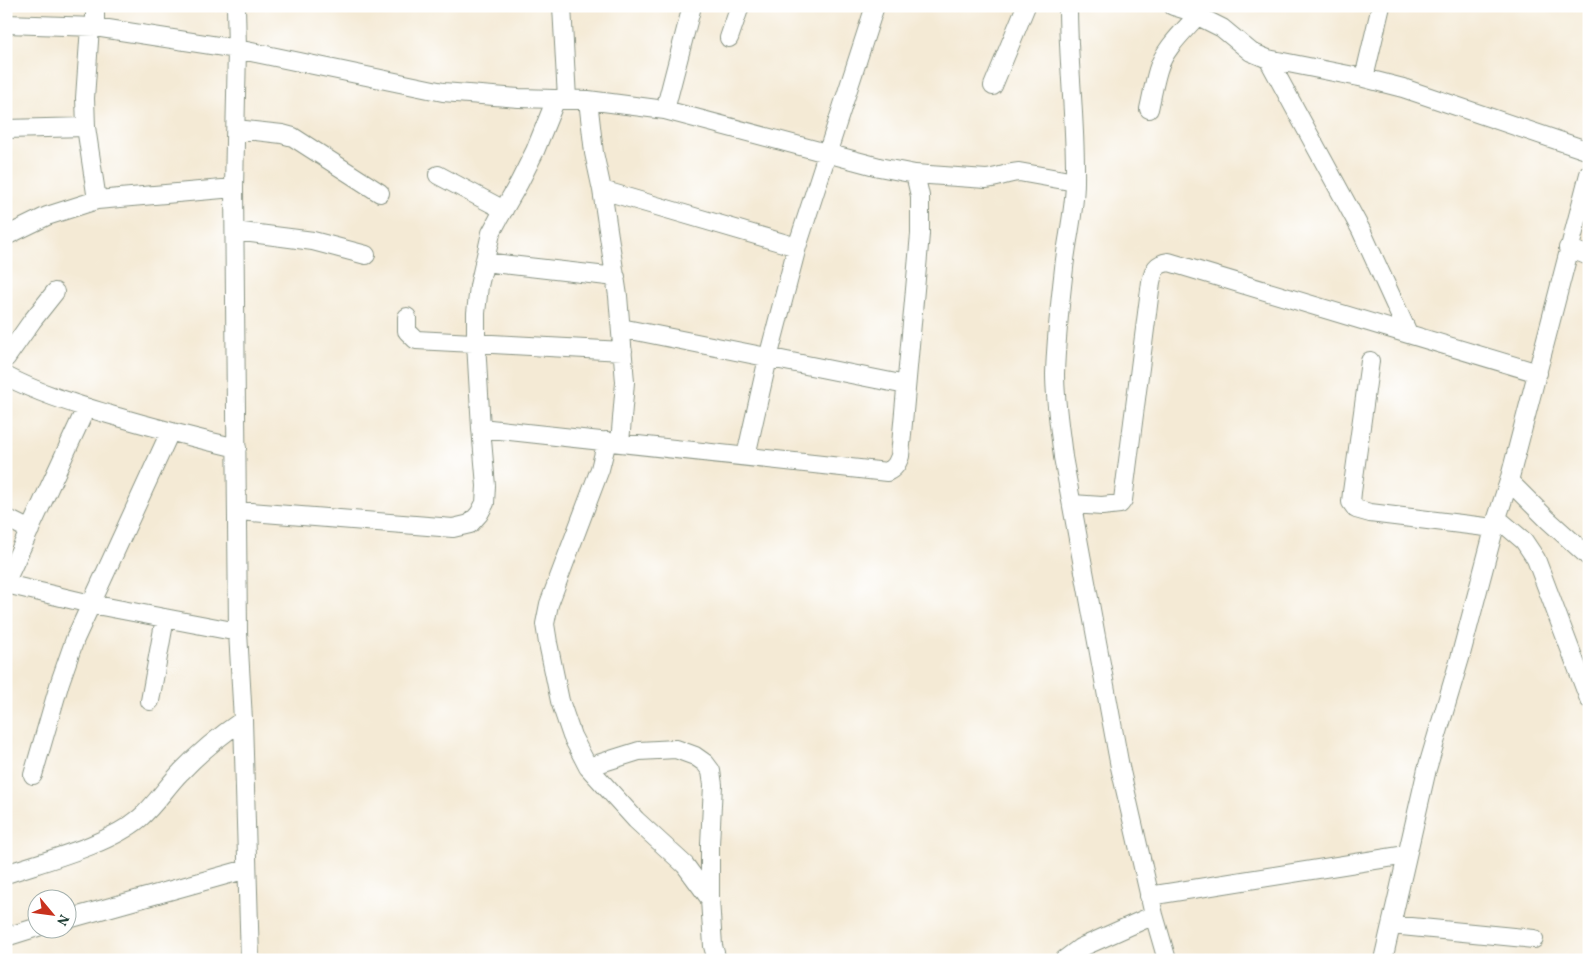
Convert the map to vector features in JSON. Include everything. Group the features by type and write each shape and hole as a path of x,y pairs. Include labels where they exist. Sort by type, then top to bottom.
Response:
{"street":[{"path":"96,6 85,98 86,127 97,200"},
{"path":"236,6 234,188 238,632 243,720 250,960"},
{"path":"238,511 453,528 470,524 479,514 485,503 486,486 476,343 479,286 491,233 562,99 562,6"},
{"path":"665,110 692,6"},
{"path":"729,38 740,6"},
{"path":"746,456 768,358 797,246 875,6"},
{"path":"993,86 1026,6"},
{"path":"1068,6 1075,127 1075,182 1069,240 1064,265 1055,375 1062,457 1120,768 1149,896 1167,960"},
{"path":"1364,78 1381,6"},
{"path":"1149,109 1158,69 1166,53 1182,32 1186,10 1222,28 1251,52 1268,60 1364,78 1403,88 1589,151"},
{"path":"6,24 92,27 237,49 443,92 519,98 588,100 665,110 915,174 996,178 1019,172 1075,182"},
{"path":"1268,60 1361,230 1408,333"},
{"path":"588,100 594,153 616,277 625,382 614,442 600,469 549,604 545,624 560,701 572,736 588,767 636,820 685,865 710,899"},
{"path":"6,129 86,127"},
{"path":"236,129 294,137 380,193"},
{"path":"438,174 504,210"},
{"path":"481,428 887,472 893,469 900,456 920,234 920,196 915,174"},
{"path":"1383,960 1427,769 1509,481 1538,373 1568,248 1589,174"},
{"path":"6,236 47,216 97,200 234,188"},
{"path":"602,190 797,246"},
{"path":"235,231 313,241 366,255"},
{"path":"1568,248 1589,256"},
{"path":"484,262 616,277"},
{"path":"1072,504 1112,506 1120,504 1123,500 1151,282 1154,270 1159,264 1169,262 1538,373"},
{"path":"6,358 55,292"},
{"path":"407,317 406,332 416,340 623,351"},
{"path":"621,328 906,385"},
{"path":"1370,361 1351,502 1356,509 1370,513 1496,523 1524,541 1536,560 1589,699"},
{"path":"6,376 39,392 86,408 170,432 237,448"},
{"path":"86,408 6,582 91,604 238,632"},
{"path":"33,775 63,672 75,639 170,432"},
{"path":"1509,481 1548,520 1589,556"},
{"path":"6,518 30,530"},
{"path":"150,701 164,618"},
{"path":"6,874 105,839 135,822 181,771 218,738 243,720"},
{"path":"588,767 639,751 676,749 695,756 705,763 711,771 710,899 716,960"},
{"path":"1149,896 1406,855"},
{"path":"78,916 247,869"},
{"path":"1064,960 1080,948 1154,915"},
{"path":"1391,925 1534,939"},
{"path":"6,937 28,930"}]}
